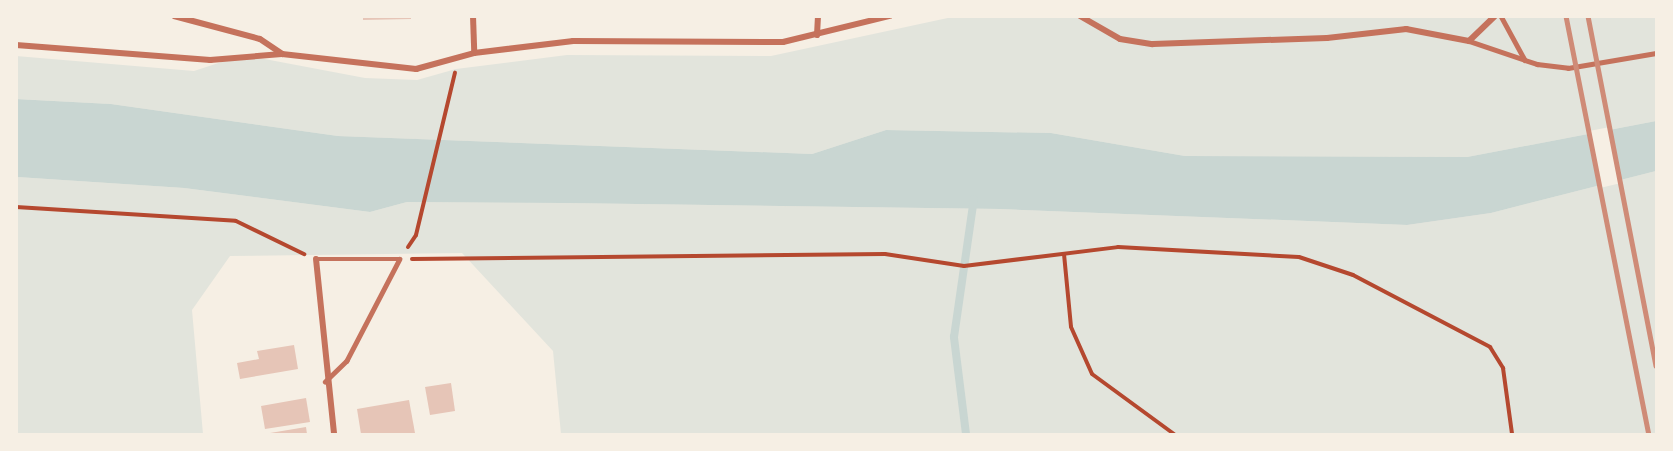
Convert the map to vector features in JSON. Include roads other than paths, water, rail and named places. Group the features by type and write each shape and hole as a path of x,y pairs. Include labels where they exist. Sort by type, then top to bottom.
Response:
{"street":[{"path":"174,16 260,39 282,54"},
{"path":"473,16 474,53"},
{"path":"817,35 818,16"},
{"path":"16,45 210,60 282,54 404,68 474,53 573,41 725,46 817,35 890,16"},
{"path":"1080,16 1097,30 1152,44 1327,38 1406,29 1469,41 1495,16"},
{"path":"316,259 325,382 334,435"}],"lane":[{"path":"1502,16 1525,60"},
{"path":"1469,41 1525,60 1568,68 1656,53"},
{"path":"316,259 400,260 347,361 325,382"}],"waterway":[{"path":"966,434 954,337 974,199"}],"railway":[{"path":"1566,16 1649,434"},
{"path":"1588,16 1656,365"}]}
